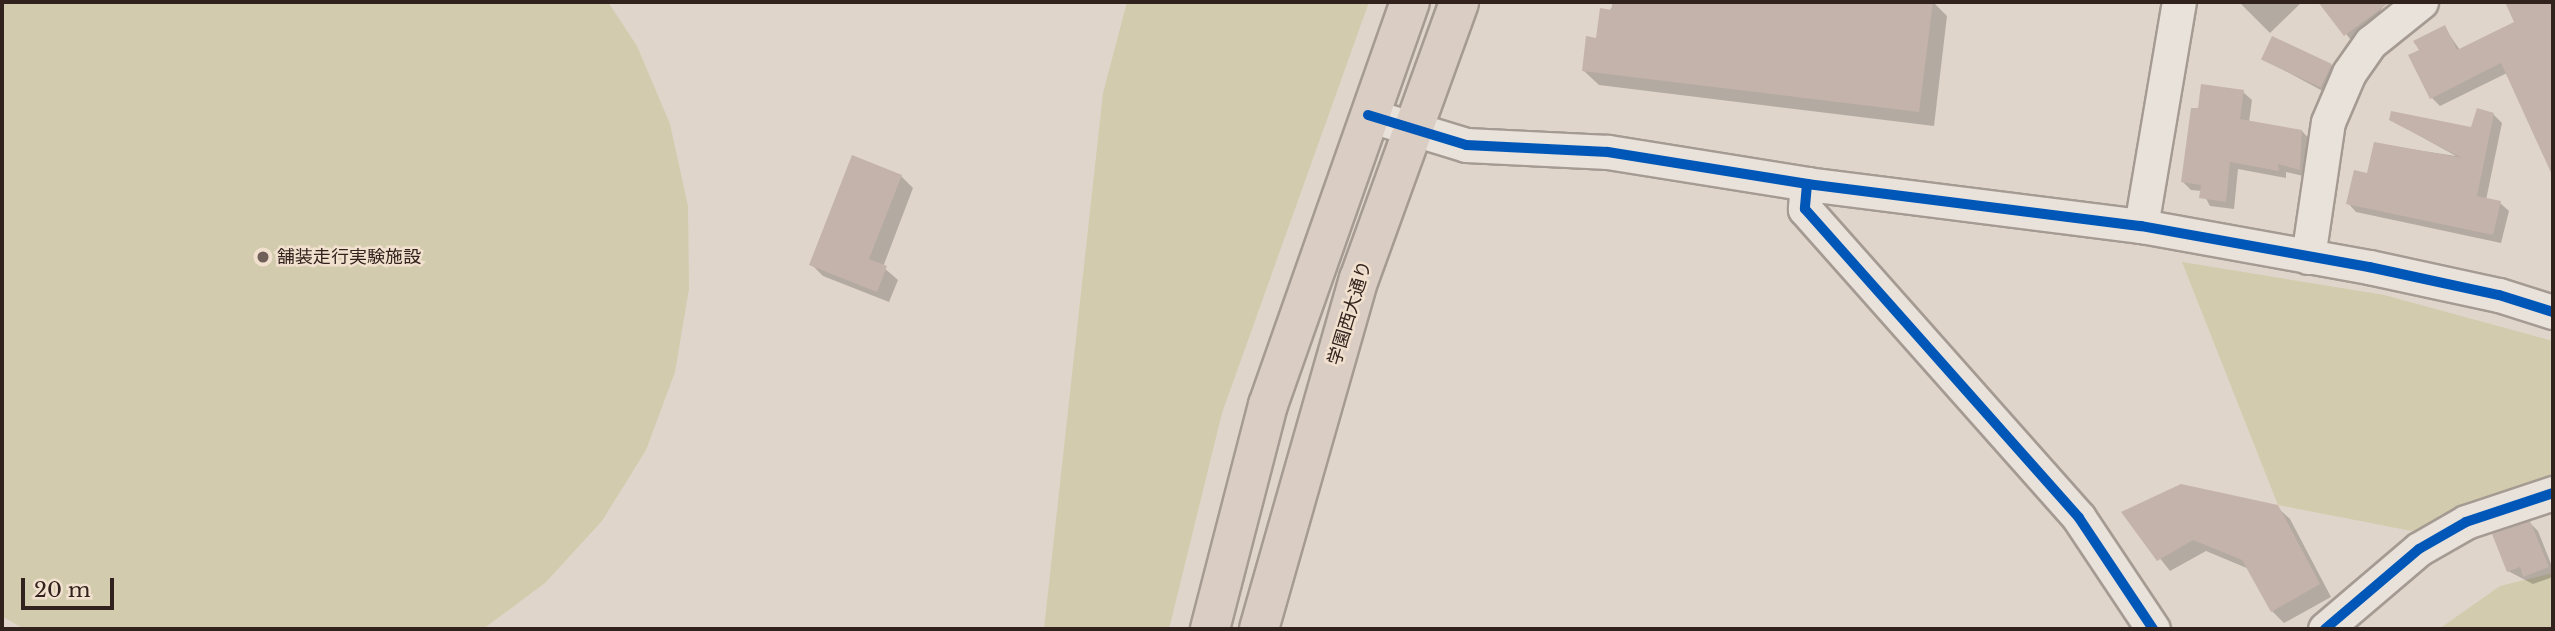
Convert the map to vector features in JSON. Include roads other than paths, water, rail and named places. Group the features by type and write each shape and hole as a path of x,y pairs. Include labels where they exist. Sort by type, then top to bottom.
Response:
{"highway":[{"path":"1210,629 1268,405 1410,2"},
{"name":"学園西大通り","path":"1259,629 1359,279 1410,130 1460,2"}],"street":[{"path":"2141,226 2179,2"},
{"path":"2308,257 2328,122 2349,73 2371,42 2421,2"},
{"path":"1368,115 1466,145 1608,152 1807,184 2141,226 2499,295 2553,312"},
{"path":"1807,184 1805,209 2079,518 2153,629"},
{"path":"2325,629 2419,549 2466,522 2553,493"}],"place":[{"name":"舗装走行実験施設","path":"263,257"}]}
